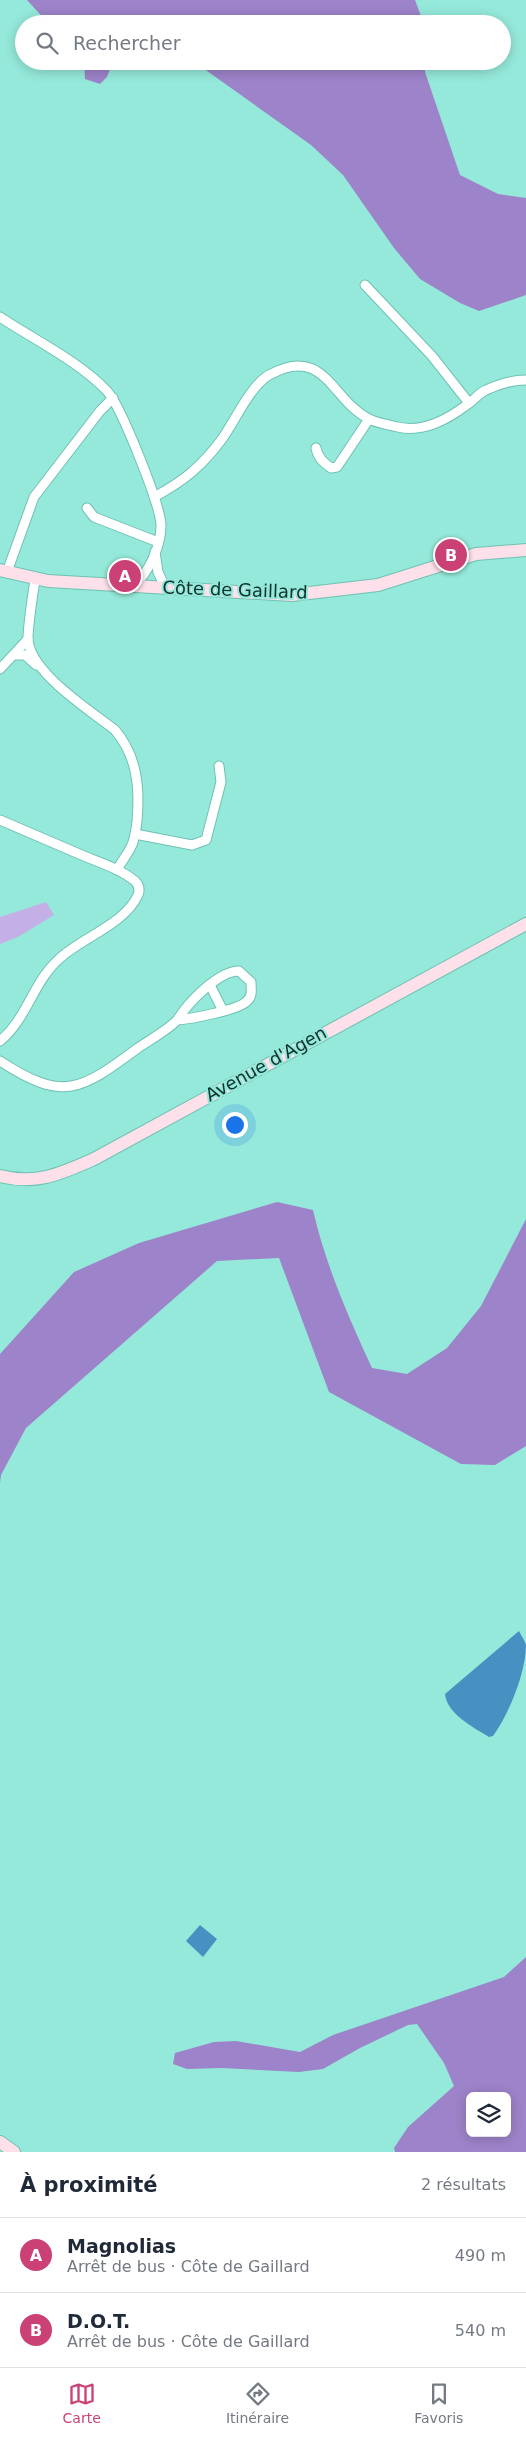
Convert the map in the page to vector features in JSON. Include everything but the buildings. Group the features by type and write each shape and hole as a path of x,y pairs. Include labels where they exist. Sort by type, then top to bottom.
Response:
{"main road":[{"name":"Côte de Gaillard","path":"4,571 35,580 292,594 320,593 378,585 476,554 526,550"},
{"name":"Avenue d'Agen","path":"0,1176 20,1181 40,1180 94,1159 526,924"},
{"path":"0,2142 14,2152"}],"street":[{"path":"365,285 432,356 469,403"},
{"path":"0,317 93,377 113,398 154,497 160,522 156,545 144,575 133,586"},
{"path":"154,497 176,485 198,469 222,439 256,388 266,377 280,370 296,366 312,368 326,377 348,402 369,419 400,427 430,425 447,418 484,391 500,384 526,380 526,371"},
{"path":"4,571 13,557 34,497 100,411 113,398"},
{"path":"316,448 322,461 331,468 337,467 369,419"},
{"path":"87,508 94,517 156,545"},
{"path":"156,545 158,572 165,587"},
{"path":"35,580 28,639 34,654 50,679"},
{"path":"0,668 15,655 28,639"},
{"path":"15,655 25,655 50,679 115,730 123,739 134,765 138,786 135,834 132,846 116,870"},
{"path":"135,834 192,845 206,840 209,835 220,782 218,766"},
{"path":"0,820 116,870 138,885 139,894 132,904 111,923 61,956 49,968 16,1026 0,1041"},
{"path":"0,1061 36,1082 60,1087 76,1086 100,1075 177,1020 188,1003 210,985 235,971 244,974 251,982 252,994 247,1002 223,1011 177,1020"},
{"path":"210,985 223,1011"}],"shaded area":[{"path":"27,0 415,0 421,15 41,15"},
{"path":"84,70 110,70 107,77 100,84 85,79"},
{"path":"206,70 425,70 460,175 498,194 526,198 526,295 479,311 460,303 420,279 394,248 343,175 311,145"},
{"path":"46,902 54,915 18,937 0,944 0,917"},
{"path":"277,1202 313,1210 324,1251 338,1290 372,1368 407,1374 447,1348 481,1306 526,1219 526,1446 495,1465 461,1464 329,1392 279,1258 217,1261 26,1428 1,1475 0,1483 0,1354 74,1272 139,1243"},
{"path":"526,1957 526,2152 395,2152 394,2148 408,2127 454,2086 444,2063 417,2024 408,2025 360,2048 323,2069 299,2072 221,2068 187,2069 173,2064 175,2053 214,2042 236,2041 300,2052 333,2035 504,1977"}],"water":[{"path":"519,1631 526,1645 520,1680 505,1716 493,1736 489,1737 456,1714 450,1708 445,1694"},
{"path":"200,1925 217,1939 203,1957 186,1941"}],"place":[{"name":"D.O.T.","path":"451,555"},
{"name":"Magnolias","path":"125,576"}]}
